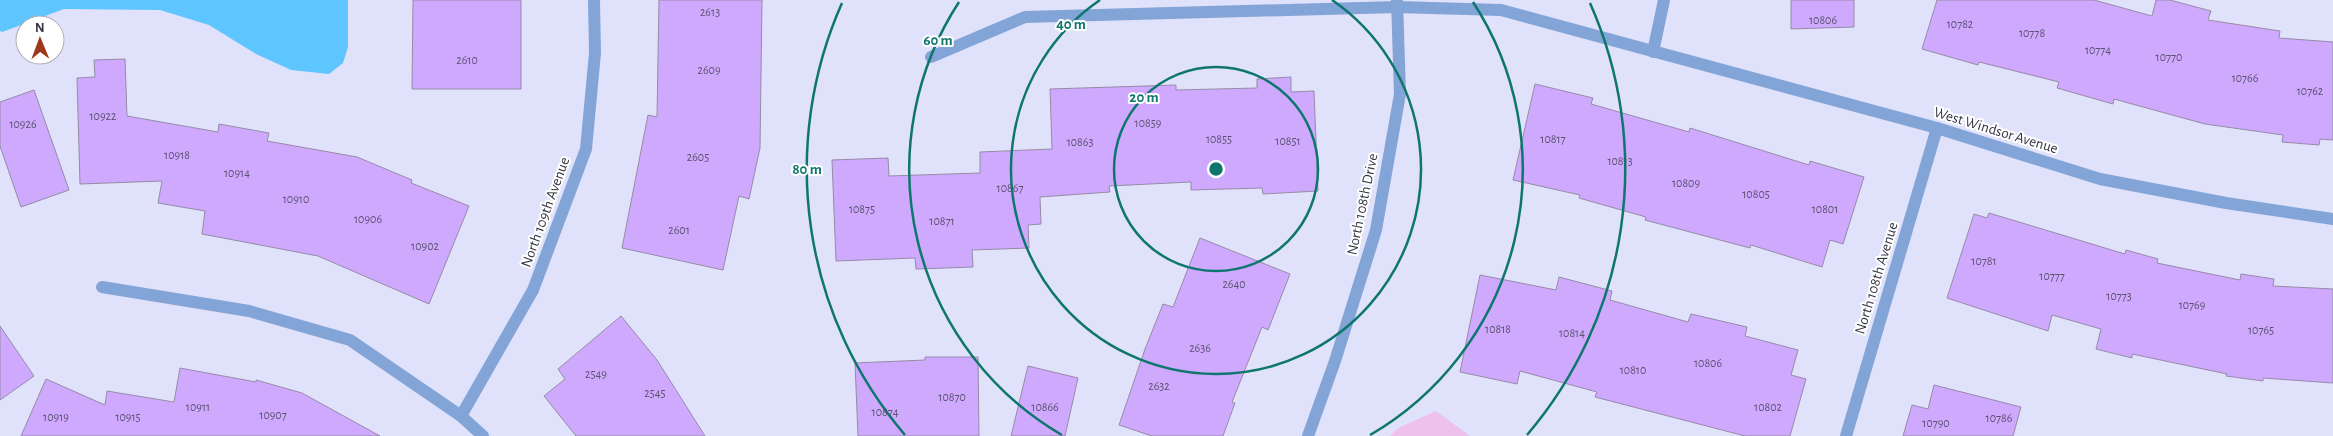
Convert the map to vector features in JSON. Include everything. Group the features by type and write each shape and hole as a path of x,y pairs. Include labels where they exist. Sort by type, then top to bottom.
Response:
{"street":[{"name":"North 109th Avenue","path":"461,416 533,290 586,149 595,53 594,0"},
{"path":"1653,52 1664,0"},
{"name":"West Windsor Avenue","path":"931,57 1025,17 1397,4 1501,10 1937,128 2100,179 2226,203 2333,219"},
{"name":"North 108th Drive","path":"1308,436 1335,361 1376,230 1400,94 1397,4"},
{"name":"North 108th Avenue","path":"1846,436 1937,128"},
{"path":"102,287 248,311 350,340 461,416 483,436"}],"shaded area":[{"path":"1436,411 1470,436 1390,436 1398,428"}],"water":[{"path":"0,0 348,0 348,47 343,63 329,74 291,70 256,54 209,25 160,10 64,9 48,15 15,15 15,27 0,31"}],"building":[{"path":"413,0 521,0 521,89 412,89"},
{"path":"659,0 762,0 760,148 749,199 739,196 723,270 622,248 648,115 657,117"},
{"path":"1791,0 1854,0 1854,27 1791,29"},
{"path":"1937,0 2094,0 2152,16 2156,0 2170,0 2211,11 2208,20 2280,31 2279,38 2333,42 2333,140 2320,139 2319,145 2282,142 2283,135 2205,124 2114,99 2113,104 2057,88 2059,82 1979,62 1978,65 1922,49"},
{"path":"125,59 127,116 218,132 219,124 269,133 267,141 357,157 412,180 411,183 469,206 429,304 318,256 202,234 205,211 158,203 162,181 80,184 77,78 95,77 94,60"},
{"path":"1291,77 1291,92 1314,91 1318,191 1263,194 1262,188 1191,190 1191,182 1109,186 1110,192 1040,197 1041,224 1028,225 1029,248 972,250 973,267 916,269 915,258 836,261 832,160 888,158 889,176 980,173 980,152 1052,149 1050,89 1176,85 1176,90 1257,88 1257,79"},
{"path":"1535,84 1593,98 1591,104 1689,132 1690,128 1809,165 1810,161 1864,177 1843,244 1830,240 1822,267 1751,245 1750,248 1645,220 1646,217 1579,198 1580,195 1513,180"},
{"path":"34,90 69,190 21,207 0,146 0,102"},
{"path":"1989,213 2125,254 2126,250 2158,259 2157,263 2240,280 2241,274 2274,279 2273,286 2333,289 2333,383 2263,378 2263,381 2226,376 2227,374 2132,354 2132,358 2096,349 2101,329 2052,315 2048,331 1947,298 1974,214 1987,218"},
{"path":"1200,238 1290,274 1268,330 1262,327 1232,402 1235,403 1223,436 1152,436 1119,425 1145,349 1163,304 1173,307"},
{"path":"1480,275 1556,290 1559,277 1612,291 1610,300 1688,322 1691,314 1747,327 1745,336 1798,350 1791,375 1806,379 1790,436 1745,436 1595,397 1597,392 1520,371 1517,384 1460,372"},
{"path":"621,316 657,360 705,436 576,436 544,396 565,379 558,369"},
{"path":"0,326 34,376 0,400"},
{"path":"925,357 978,357 979,436 858,436 855,363 925,360"},
{"path":"1028,366 1078,378 1065,436 1011,436"},
{"path":"180,368 256,382 256,380 302,393 380,436 21,436 46,379 105,405 107,391 174,402"},
{"path":"1934,385 2021,407 2013,436 1903,436 1912,405 1928,409"}]}
